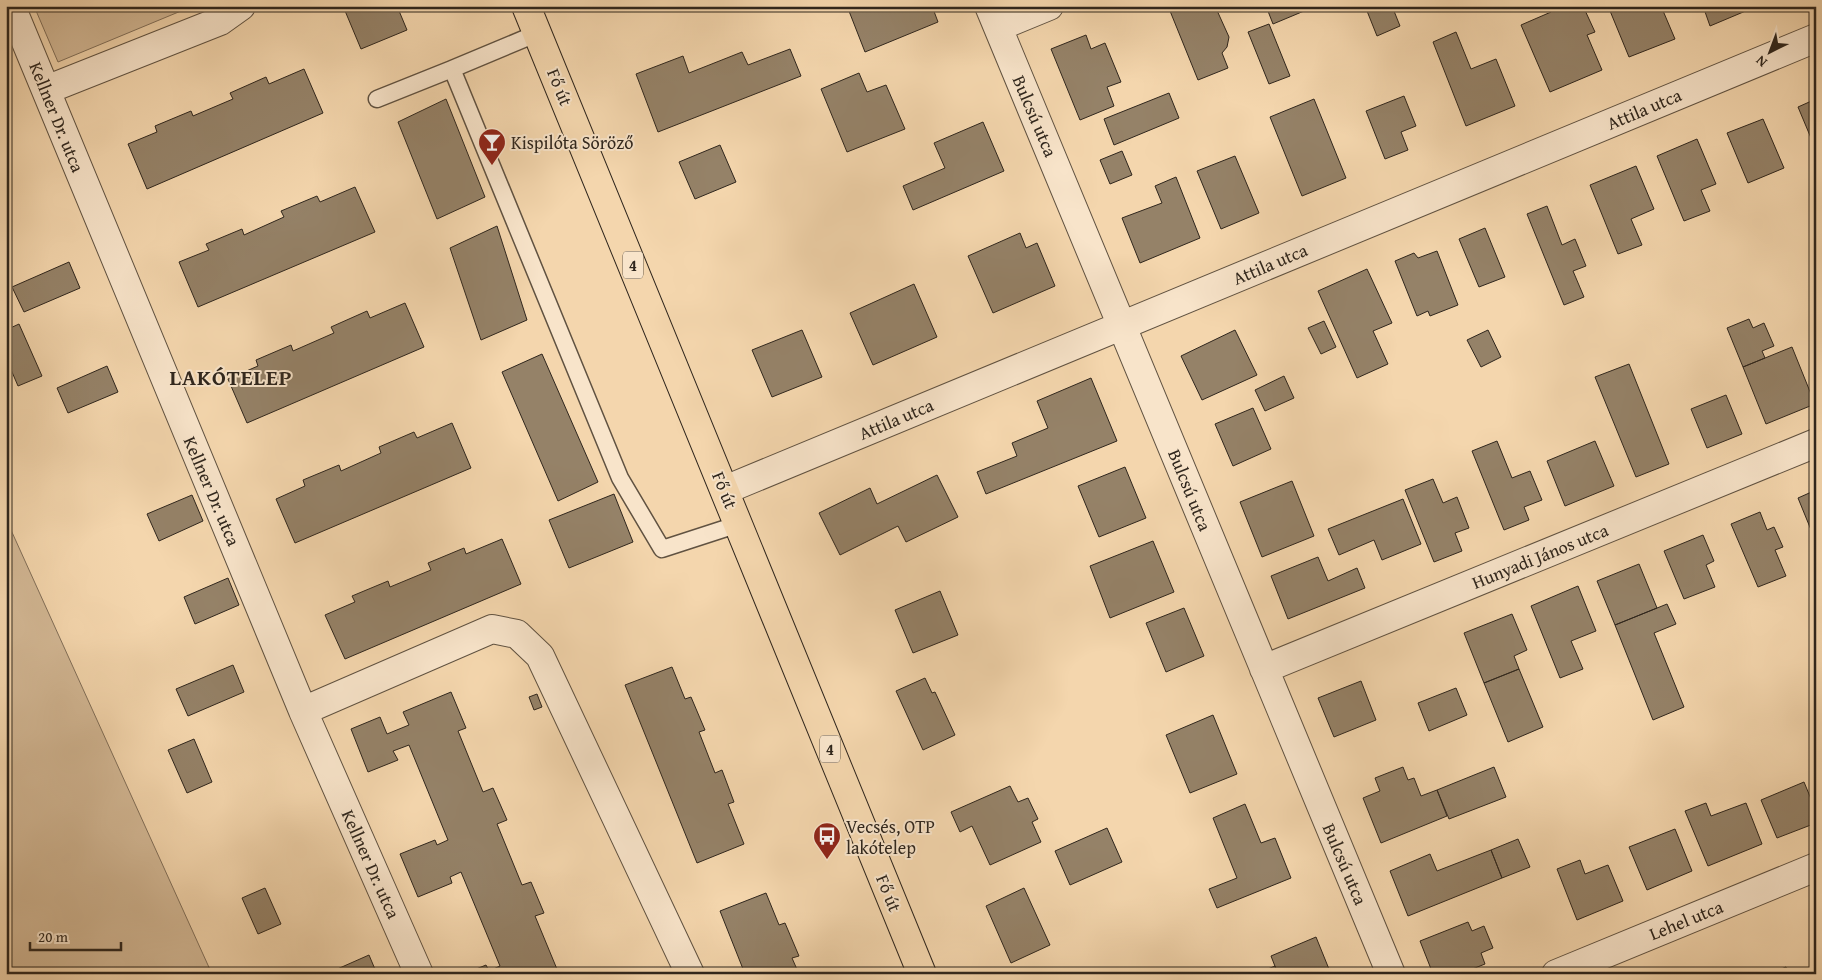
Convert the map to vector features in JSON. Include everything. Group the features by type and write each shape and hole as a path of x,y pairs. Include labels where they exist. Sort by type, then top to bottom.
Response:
{"main road":[{"name":"Fő út","path":"526,6 922,974"}],"street":[{"name":"Kellner Dr. utca","path":"11,6 303,711 419,974"},
{"path":"46,90 220,21 241,6"},
{"path":"994,17 1049,6"},
{"name":"Bulcsú utca","path":"994,17 1391,974"},
{"name":"Attila utca","path":"725,490 1816,38"},
{"name":"Hunyadi János utca","path":"1264,669 1816,443"},
{"path":"303,711 492,629 516,634 540,656 690,974"},
{"name":"Lehel utca","path":"1556,974 1816,867"}],"lane":[{"path":"377,99 538,33"},
{"path":"452,69 620,478 662,549 739,524"}],"shaded area":[{"path":"34,6 193,6 58,62"},
{"path":"6,519 212,974 6,974"}],"building":[{"path":"343,6 397,6 407,30 361,49"},
{"path":"847,6 932,6 938,22 865,52"},
{"path":"1168,6 1215,6 1229,37 1227,47 1222,53 1228,68 1198,80"},
{"path":"1266,6 1316,6 1273,24"},
{"path":"1365,6 1392,6 1400,26 1377,36"},
{"path":"1583,6 1595,32 1587,35 1602,70 1550,92 1521,25 1551,12 1549,7"},
{"path":"1608,6 1661,6 1675,39 1629,57"},
{"path":"1703,6 1746,6 1748,10 1710,26"},
{"path":"1269,24 1290,76 1269,84 1248,32"},
{"path":"1456,32 1471,69 1496,59 1515,106 1466,126 1433,42"},
{"path":"1086,35 1091,49 1105,43 1121,82 1107,87 1114,106 1080,120 1051,49"},
{"path":"790,49 801,76 658,132 636,74 683,56 689,73 742,52 748,65"},
{"path":"304,69 323,113 147,189 128,144 157,132 155,126 191,111 193,116 233,99 230,93 266,77 269,84"},
{"path":"859,73 867,92 886,85 905,129 847,152 821,89"},
{"path":"1169,93 1179,118 1114,145 1104,119"},
{"path":"1404,96 1416,126 1401,132 1408,150 1385,159 1366,111"},
{"path":"446,99 485,197 437,219 398,122"},
{"path":"1314,99 1346,178 1302,196 1270,117"},
{"path":"1816,99 1816,150 1798,107"},
{"path":"1763,119 1784,168 1748,183 1727,133"},
{"path":"983,122 1004,171 913,210 903,186 945,168 934,143"},
{"path":"1697,139 1716,184 1701,190 1710,211 1684,221 1657,156"},
{"path":"720,145 736,182 695,199 679,162"},
{"path":"1122,151 1132,175 1110,184 1100,160"},
{"path":"1235,156 1259,213 1221,229 1197,171"},
{"path":"1636,166 1654,209 1631,219 1642,245 1618,254 1590,185"},
{"path":"1176,177 1200,238 1140,263 1122,218 1162,203 1155,186"},
{"path":"355,187 375,232 198,307 179,262 209,250 206,244 242,229 244,235 284,217 281,211 317,196 320,202"},
{"path":"1547,206 1562,245 1575,239 1586,266 1573,271 1584,297 1564,305 1527,214"},
{"path":"497,226 527,320 481,340 450,248"},
{"path":"1485,228 1505,277 1479,287 1459,239"},
{"path":"1020,233 1026,248 1037,243 1055,286 993,313 968,256"},
{"path":"1437,251 1458,305 1430,316 1428,311 1417,316 1395,261 1414,253 1418,258"},
{"path":"69,262 80,288 24,312 12,287"},
{"path":"1367,269 1392,323 1373,331 1388,364 1357,378 1318,291"},
{"path":"914,284 937,337 873,365 850,313"},
{"path":"405,303 424,347 247,423 228,379 258,366 256,360 291,345 293,351 334,333 331,327 367,311 370,318"},
{"path":"1749,319 1753,328 1764,323 1774,346 1762,351 1765,358 1743,367 1727,328"},
{"path":"1324,321 1336,347 1321,354 1308,328"},
{"path":"19,324 42,376 18,386 6,358 6,330"},
{"path":"802,330 822,377 772,397 752,350"},
{"path":"1235,330 1257,375 1202,400 1181,356"},
{"path":"1488,330 1501,357 1481,367 1467,340"},
{"path":"1792,347 1815,404 1766,424 1743,367"},
{"path":"542,354 598,482 558,501 502,372"},
{"path":"1629,364 1669,464 1636,477 1595,377"},
{"path":"107,366 118,392 68,413 57,388"},
{"path":"1284,376 1294,398 1265,411 1255,390"},
{"path":"1091,378 1117,441 986,494 977,472 1017,456 1012,443 1048,428 1037,401"},
{"path":"1726,395 1742,434 1707,448 1691,409"},
{"path":"1253,408 1271,449 1233,466 1215,424"},
{"path":"452,423 471,468 295,543 276,499 305,486 303,480 339,465 341,471 381,453 379,447 414,432 417,438"},
{"path":"1497,441 1512,478 1530,471 1542,500 1524,507 1529,520 1504,530 1472,451"},
{"path":"1595,441 1614,486 1565,506 1547,461"},
{"path":"1125,467 1146,518 1099,537 1078,486"},
{"path":"937,475 958,517 906,542 898,526 840,555 819,513 870,488 877,504"},
{"path":"1433,479 1443,503 1457,497 1469,528 1455,533 1462,551 1434,562 1405,490"},
{"path":"1292,481 1314,536 1262,557 1240,502"},
{"path":"1816,490 1816,542 1798,498"},
{"path":"614,494 633,542 569,568 549,520"},
{"path":"192,495 203,521 159,541 147,514"},
{"path":"1403,499 1421,544 1382,560 1374,540 1339,555 1328,529"},
{"path":"1760,512 1767,530 1774,527 1783,547 1775,550 1786,576 1758,587 1731,524"},
{"path":"1703,535 1714,561 1706,565 1715,587 1684,599 1664,551"},
{"path":"502,539 521,584 345,659 325,615 355,602 352,596 388,581 390,587 431,570 428,563 464,548 466,554"},
{"path":"1153,541 1174,592 1110,618 1090,566"},
{"path":"1318,557 1328,581 1357,568 1365,588 1288,619 1271,576"},
{"path":"1639,564 1657,608 1615,625 1597,581"},
{"path":"228,578 239,605 195,624 184,597"},
{"path":"1578,586 1596,631 1571,641 1583,669 1560,678 1531,606"},
{"path":"940,591 958,635 913,653 895,610"},
{"path":"1667,604 1676,624 1654,633 1684,707 1653,720 1615,625"},
{"path":"1184,608 1204,656 1166,672 1146,623"},
{"path":"1512,614 1527,650 1514,656 1519,669 1484,683 1464,633"},
{"path":"233,665 244,692 188,716 176,689"},
{"path":"672,667 685,699 691,697 705,730 699,732 715,773 722,770 734,802 728,804 744,844 697,863 625,685"},
{"path":"1519,669 1543,727 1508,742 1484,683"},
{"path":"925,678 932,693 935,692 955,735 923,750 896,691"},
{"path":"1361,681 1376,720 1334,737 1318,698"},
{"path":"1456,688 1467,715 1429,731 1418,703"},
{"path":"451,692 466,728 458,731 483,792 493,788 507,820 497,824 522,885 531,882 544,913 535,916 559,974 464,974 486,965 489,971 500,966 461,872 450,877 452,883 418,897 400,854 435,840 437,845 448,840 409,745 393,751 398,760 368,772 351,729 380,717 387,734 409,725 403,712"},
{"path":"537,694 542,707 534,710 529,697"},
{"path":"1213,715 1237,774 1190,793 1166,735"},
{"path":"194,739 212,782 187,793 168,750"},
{"path":"1403,767 1408,780 1414,778 1421,796 1437,790 1447,816 1381,843 1363,798 1380,791 1375,778"},
{"path":"1494,767 1506,797 1449,819 1437,790"},
{"path":"1804,782 1816,811 1816,823 1777,838 1761,800"},
{"path":"1010,786 1018,802 1028,798 1038,819 1032,822 1041,842 990,865 972,826 960,832 951,812"},
{"path":"1706,803 1711,816 1746,803 1762,844 1708,866 1685,811"},
{"path":"1245,804 1261,843 1275,838 1291,878 1217,908 1209,889 1237,878 1213,818"},
{"path":"1107,828 1122,862 1070,885 1055,851"},
{"path":"1675,829 1692,871 1647,890 1629,847"},
{"path":"1518,839 1530,867 1502,878 1491,850"},
{"path":"1491,850 1502,878 1408,916 1390,871 1430,854 1437,871"},
{"path":"1580,860 1585,874 1608,865 1623,901 1577,920 1557,869"},
{"path":"265,888 281,924 258,934 242,898"},
{"path":"1024,888 1050,945 1011,963 986,906"},
{"path":"766,893 779,925 785,923 799,956 792,958 799,974 745,974 720,911"},
{"path":"1468,922 1472,931 1484,926 1493,948 1481,953 1485,964 1460,974 1433,974 1420,941"},
{"path":"1316,937 1331,974 1278,974 1271,956"},
{"path":"369,955 377,974 326,974"},
{"path":"1275,966 1278,974 1256,974"},
{"path":"1786,967 1789,974 1769,974"}],"place":[{"name":"Kispilóta Söröző","path":"492,166"},
{"name":"Vecsés, OTP lakótelep","path":"827,860"}],"district":[{"name":"LAKÓTELEP","path":"231,377"}]}
